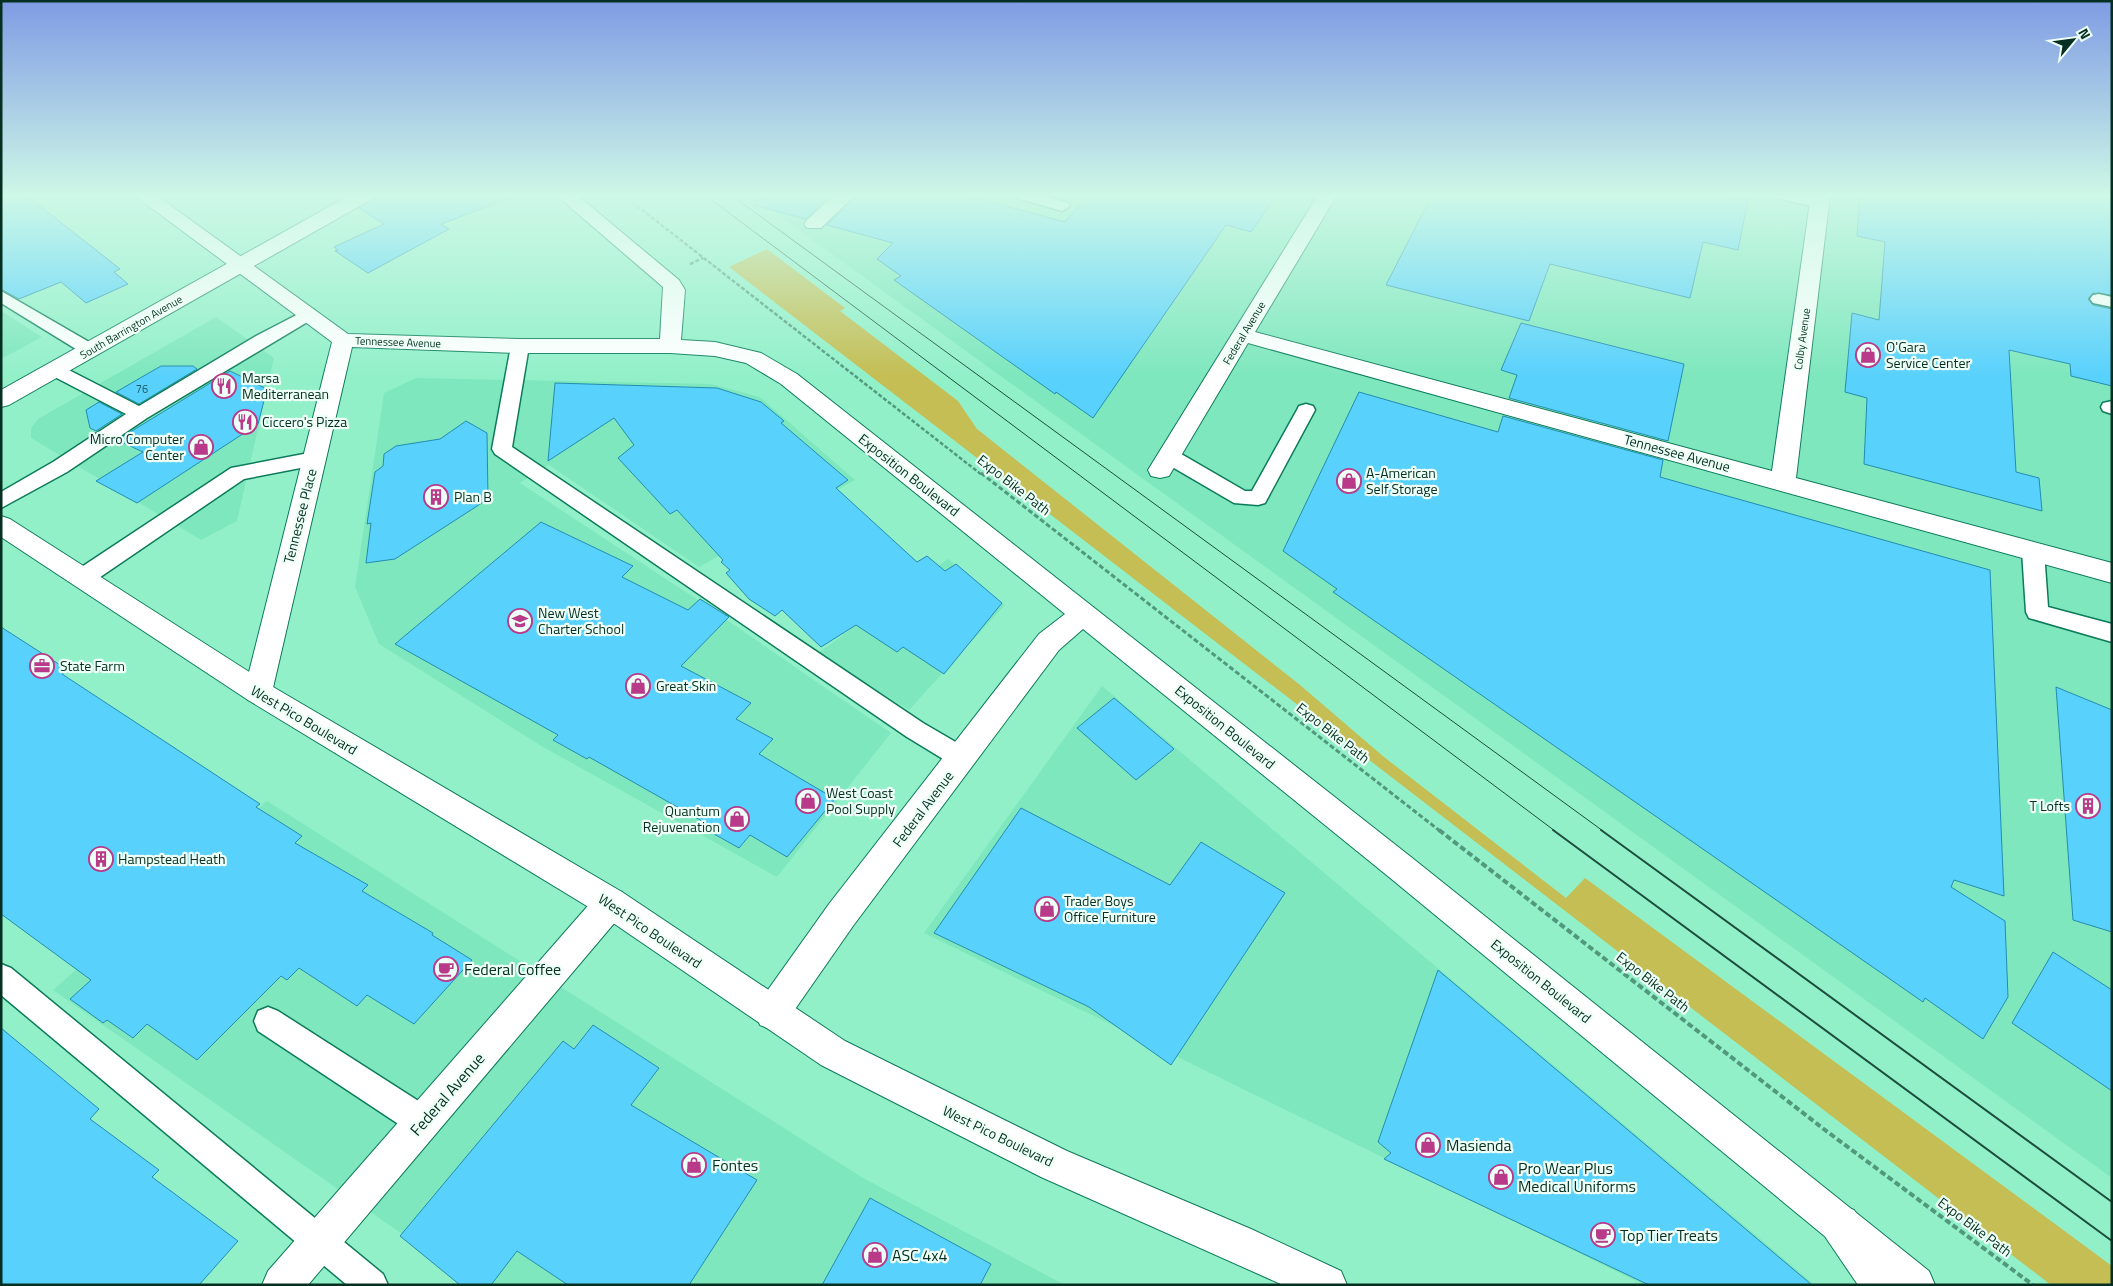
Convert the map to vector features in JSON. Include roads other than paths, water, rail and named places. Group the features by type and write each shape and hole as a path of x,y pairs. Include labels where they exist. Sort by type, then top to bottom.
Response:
{"street":[{"name":"Tennessee Avenue","path":"226,255 343,340 520,346 670,346"},
{"name":"South Barrington Avenue","path":"1,400 258,255"},
{"path":"637,255 672,284 675,290 670,346"},
{"name":"Federal Avenue","path":"1165,463 1292,255"},
{"name":"Colby Avenue","path":"1783,482 1813,255"},
{"name":"Tennessee Avenue","path":"1243,335 2112,573"},
{"name":"Tennessee Place","path":"258,692 343,340"},
{"name":"Exposition Boulevard","path":"670,346 715,349 753,358 789,379 1084,614 1915,1285"},
{"name":"West Pico Boulevard","path":"1,525 258,692 611,903 833,1054 1054,1164 1237,1243 1327,1285"},
{"name":"Federal Avenue","path":"772,1013 841,915 1049,642 1084,614"},
{"name":"Federal Avenue","path":"282,1285 611,903"},
{"path":"1840,1224 1882,1285"}],"lane":[{"path":"1,296 90,350"},
{"path":"1,501 60,467 140,414 308,314"},
{"path":"520,346 502,449 915,730 962,758"},
{"path":"55,370 140,414"},
{"path":"1165,463 1241,498 1258,498 1306,410"},
{"path":"82,578 238,473 314,459"},
{"path":"2033,551 2037,612 2112,633"},
{"path":"1,978 372,1285"},
{"path":"268,1021 423,1122"}],"tram line":[{"path":"785,255 1555,831"},
{"path":"813,255 1603,831"},
{"path":"1553,830 2112,1241"},
{"path":"1601,830 2112,1202"}],"place":[{"name":"O'Gara Service Center","path":"1868,355"},
{"name":"Marsa Mediterranean","path":"224,386"},
{"name":"Ciccero's Pizza","path":"245,422"},
{"name":"Micro Computer Center","path":"201,447"},
{"name":"A-American Self Storage","path":"1349,481"},
{"name":"Plan B","path":"436,497"},
{"name":"New West Charter School","path":"520,621"},
{"name":"State Farm","path":"42,666"},
{"name":"Great Skin","path":"638,686"},
{"name":"West Coast Pool Supply","path":"808,801"},
{"name":"T Lofts","path":"2088,806"},
{"name":"Quantum Rejuvenation","path":"737,819"},
{"name":"Hampstead Heath","path":"101,859"},
{"name":"Trader Boys Office Furniture","path":"1047,909"},
{"name":"Federal Coffee","path":"446,969"},
{"name":"Masienda","path":"1428,1145"},
{"name":"Fontes","path":"694,1165"},
{"name":"Pro Wear Plus Medical Uniforms","path":"1501,1177"},
{"name":"Top Tier Treats","path":"1603,1235"},
{"name":"ASC 4x4","path":"875,1255"}]}
